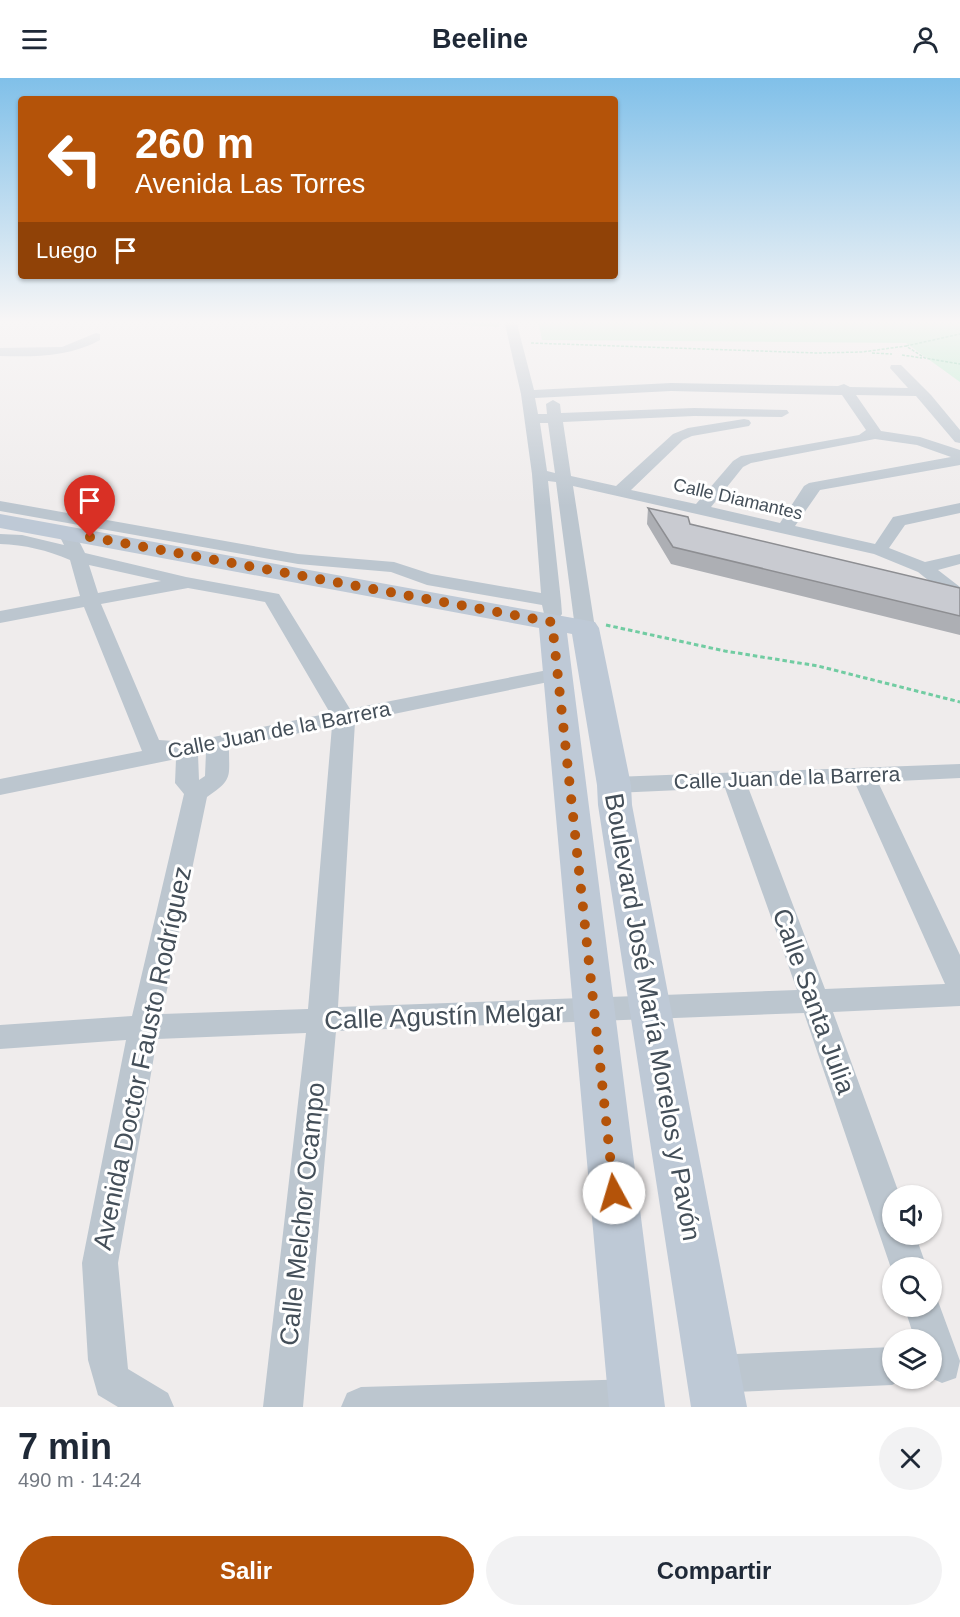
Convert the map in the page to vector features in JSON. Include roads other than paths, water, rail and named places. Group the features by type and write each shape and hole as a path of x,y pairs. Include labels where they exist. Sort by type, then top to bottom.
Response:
{"street":[{"path":"525,382 568,618"},
{"path":"909,382 960,439"},
{"path":"528,394 671,387 844,388 919,392"},
{"path":"771,388 782,413"},
{"path":"844,388 874,431 872,434"},
{"path":"551,393 564,479 568,618"},
{"path":"532,419 694,412 782,413"},
{"path":"619,492 678,437 688,432 769,419 782,413"},
{"path":"699,511 738,464 746,459 860,439 872,434 920,441 960,455"},
{"path":"783,529 810,489 815,486 960,460"},
{"name":"Calle Diamantes","path":"540,474 879,550 924,568 960,596"},
{"path":"0,506 298,559 394,567 427,579 568,618"},
{"path":"879,550 899,521 960,508"},
{"path":"0,521 188,582 230,588 272,598 344,718"},
{"path":"0,539 22,540 56,548 72,545 254,568 568,618"},
{"path":"72,545 91,602 152,747 187,748"},
{"path":"924,568 960,559"},
{"path":"230,588 254,568"},
{"path":"0,617 91,602 188,582"},
{"name":"Boulevard José María Morelos y Pavón","path":"568,618 558,674 637,1403"},
{"name":"Boulevard José María Morelos y Pavón","path":"568,618 614,785 615,805 716,1390"},
{"name":"Calle Juan de la Barrera","path":"0,787 558,674"},
{"name":"Calle Melchor Ocampo","path":"283,1407 322,1021 344,718"},
{"path":"196,793 217,779 218,742"},
{"name":"Avenida Doctor Fausto Rodríguez","path":"154,1407 112,1381 107,1360 100,1263 144,1027 196,793 187,783 187,748"},
{"name":"Calle Juan de la Barrera","path":"614,785 960,771"},
{"path":"864,776 960,986"},
{"name":"Calle Santa Julia","path":"734,781 882,1192"},
{"name":"Calle Agustín Melgar","path":"0,1036 144,1027 960,995"},
{"path":"926,1317 945,1364"},
{"path":"716,1390 882,1367"},
{"path":"361,1407 637,1403"}]}
